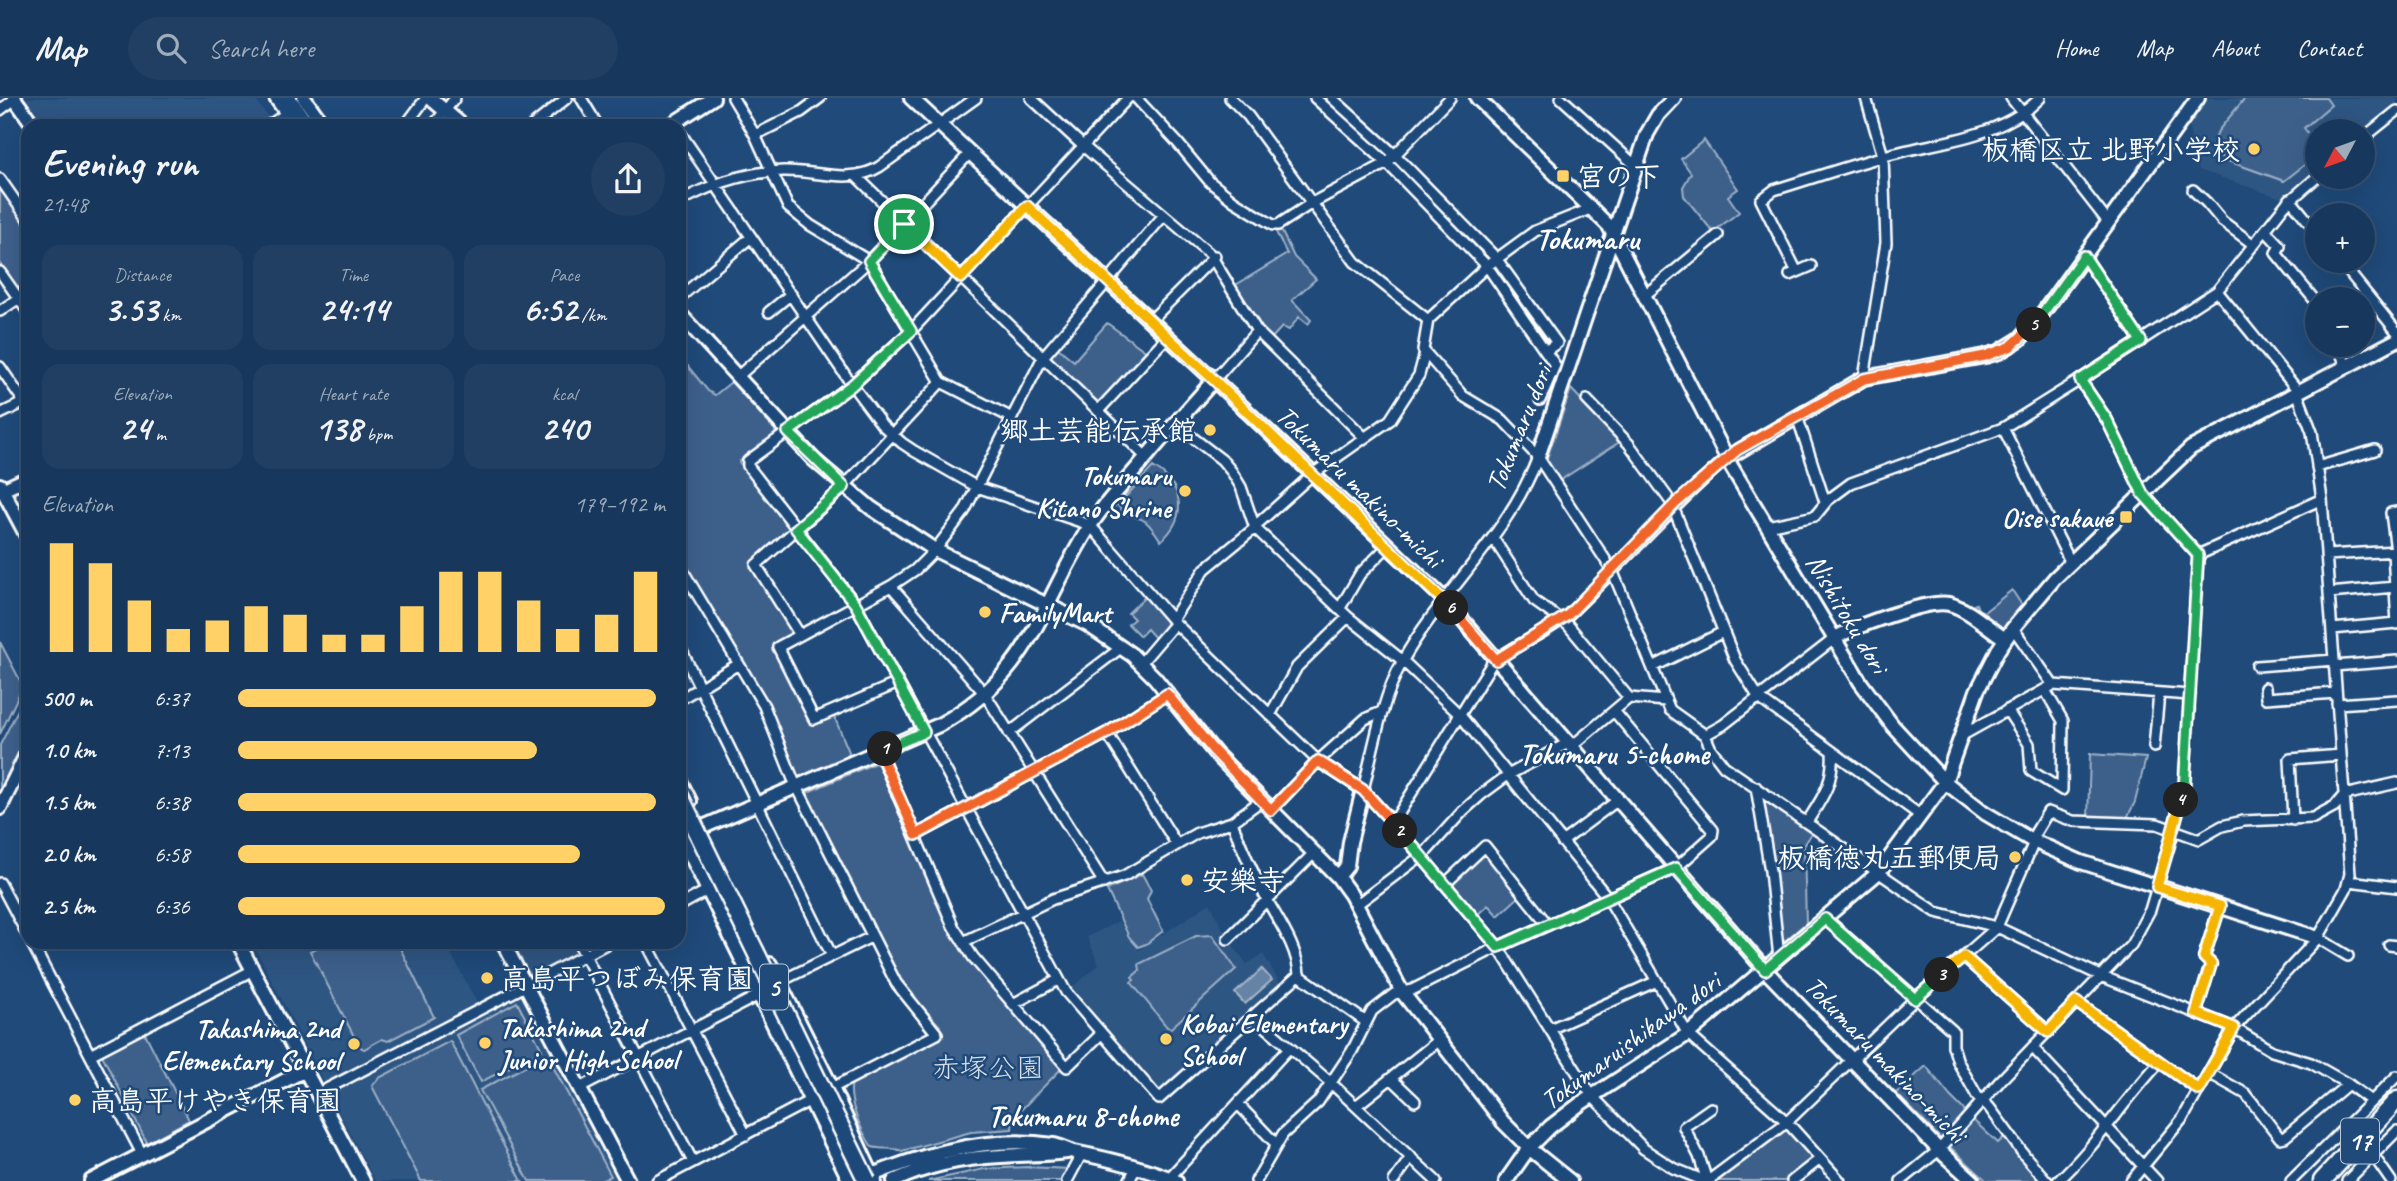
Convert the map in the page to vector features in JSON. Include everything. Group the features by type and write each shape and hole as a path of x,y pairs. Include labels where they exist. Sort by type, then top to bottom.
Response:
{"highway":[{"path":"303,98 312,119"},
{"path":"287,105 300,119"},
{"name":"5","path":"686,808 867,1180"},
{"name":"5","path":"686,825 867,1180"},
{"name":"17","path":"2322,1181 2397,1100"},
{"name":"17","path":"2334,1181 2397,1112"}],"street":[{"path":"274,119 287,105 276,98"},
{"path":"303,98 319,119"},
{"path":"411,119 430,98 455,119"},
{"path":"439,119 455,98"},
{"path":"540,119 567,98"},
{"path":"581,98 594,119"},
{"path":"684,119 713,98"},
{"path":"733,98 755,135 785,201 798,217 869,261 941,382 1012,418"},
{"path":"755,135 801,112 820,98"},
{"name":"Tokumaru makino-michi","path":"911,98 1445,600 1765,970 1939,1150 1973,1181"},
{"path":"686,198 715,184 772,172 802,171 856,176 879,167 976,98"},
{"path":"1031,98 1083,146 1215,257 1257,331 1364,437"},
{"path":"1128,98 911,331 852,385 748,461 748,466 856,605 1058,980 1101,1034 1160,1099 1299,975 1299,965 1244,855 1232,822"},
{"path":"1136,98 1210,181 1245,210 1273,225 1279,225 1312,203 1387,163 1451,98"},
{"path":"1230,98 1248,116 1355,262 1428,320"},
{"path":"1315,98 1387,163 1487,265 1555,365 1540,400"},
{"path":"1332,98 1395,155 1496,258 1556,344 1547,350"},
{"name":"Nishitoku dori","path":"1477,98 1609,226 1727,458 1834,639 1885,718 1945,782 1985,813 2033,841 2081,862 2318,938 2348,956"},
{"path":"1561,98 1636,166"},
{"path":"1864,379 1886,243 1883,156 1866,98"},
{"path":"2011,98 2108,222"},
{"path":"1811,266 1793,274 1760,202 1774,190 1883,156 1958,140 2022,115 2040,98"},
{"path":"1393,823 1496,660 1562,619 1727,458 1864,379 1985,356 2010,347 2029,331 2197,98"},
{"path":"0,110 15,99 29,119"},
{"name":"Tokumaru dori","path":"1338,877 1347,866 1350,842 1389,691 1403,661 1445,600 1493,538 1526,485 1615,235 1647,134 1668,100"},
{"path":"2375,129 2397,111"},
{"path":"686,143 852,385 891,434 914,451 978,487 1090,525 1173,622 1318,761 1363,790 1393,823 1498,947 1592,1096 1644,1149 1673,1168 1707,1181"},
{"path":"737,377 869,261 970,153"},
{"path":"856,176 1146,457"},
{"path":"0,179 21,209"},
{"path":"1767,526 1815,516 1825,502 1852,483 2003,428 2080,380 2217,291 2290,199 2305,187"},
{"path":"2193,190 2222,221 2254,245"},
{"path":"2290,199 2305,217"},
{"path":"1590,209 1535,232 1487,265 1428,320 1423,350 1463,396 1503,420 1538,457 1612,570 1670,710 1705,735 1719,761 1936,912 1997,927 2101,976 2234,1028 2272,1051 2311,1063 2371,1101"},
{"path":"898,683 814,719 778,647 891,586 915,570 935,551 960,520 1042,358 1164,215"},
{"path":"2265,230 2280,246 2276,253 2305,288"},
{"path":"1645,295 1718,235"},
{"path":"686,292 751,237"},
{"path":"2084,256 2141,341"},
{"path":"1150,321 1215,257"},
{"path":"0,272 21,302"},
{"path":"2350,273 2397,332"},
{"path":"2131,1181 2183,1118 2234,1028 2318,938 2348,881 2322,499 2312,432 2298,392 2217,291"},
{"path":"769,312 791,294"},
{"path":"0,311 21,296"},
{"path":"686,321 788,432 844,487 935,551 1088,625 1141,663 1212,749 1338,877 1356,905 1402,992 1503,1122 1529,1148 1570,1181"},
{"path":"703,827 924,732 962,712 985,694 1021,653 1090,525 1257,331"},
{"path":"1098,411 1167,337"},
{"name":"Tokumaruishikawa dori","path":"1506,1181 1529,1148 1558,1121 1688,1034 1879,872 1945,782 1977,691 2009,633 2043,591 2191,448 2397,340"},
{"path":"1141,663 1173,622 1202,572 1313,474 1390,420 1419,376 1425,353"},
{"path":"2342,357 2347,367"},
{"path":"0,368 21,395"},
{"path":"1902,1181 1939,1150 2076,1002 2119,960 2141,930 2150,910 2184,790 2198,555 2143,494 2107,420 2080,380"},
{"path":"800,635 756,565 844,487 941,382"},
{"path":"1587,400 1629,444 1671,502 1735,660 1759,698 1921,816"},
{"path":"0,414 21,404"},
{"path":"1797,416 1825,502"},
{"path":"1175,424 1222,460 1233,472 1255,527 1348,617 1403,661 1460,715 1608,898 1688,1034 1787,1122 1840,1181"},
{"path":"2003,428 2071,563"},
{"path":"2317,467 2375,450"},
{"path":"21,481 1,489 21,525"},
{"path":"2198,555 2322,499"},
{"path":"2332,629 2397,624 2391,513 2397,512"},
{"path":"1493,538 1534,601 1562,619 1629,698"},
{"path":"1340,608 1360,574 1388,546"},
{"path":"2326,555 2395,551"},
{"path":"686,576 764,706 797,786 895,984 937,1034 832,1088"},
{"path":"891,586 985,694 1104,883"},
{"path":"2329,593 2395,587"},
{"path":"1705,735 1723,726 1846,631 1940,603 1963,610 2009,633 2049,687 2063,721 2062,790 2057,790 2031,771 2029,744 2007,710"},
{"path":"1270,715 1297,667 1348,617"},
{"path":"1653,667 1723,632"},
{"path":"1009,733 1122,647"},
{"path":"686,659 832,956"},
{"path":"2257,666 2397,661"},
{"path":"686,696 737,664"},
{"path":"1961,736 2049,687 2190,695"},
{"path":"2266,688 2266,698 2336,692"},
{"path":"2154,747 2159,693"},
{"path":"916,835 1107,733 1167,694"},
{"path":"1356,905 1421,856 1463,811 1508,775 1569,745 1629,698 1666,701"},
{"path":"2337,704 2397,700"},
{"path":"1256,1181 1276,1143 1318,1102 1331,1083 1352,1051 1371,1011 1394,994 1412,990 1498,947 1676,868 1712,836 1713,830 1614,710"},
{"path":"963,942 1053,899 1124,876 1206,829 1232,822 1267,805 1365,719 1383,711"},
{"path":"1107,733 1177,845"},
{"path":"879,751 953,926 963,942 1067,1067 1101,1034"},
{"path":"1807,822 1830,783 1832,751"},
{"path":"2293,820 2290,759 2341,755"},
{"path":"0,808 21,765"},
{"path":"1707,1181 1787,1122 1915,999 1997,927 2049,809 2073,821 2157,824 2199,839 2222,826 2243,821 2313,818 2335,806 2344,795 2397,783"},
{"path":"1756,787 1770,871 1779,958"},
{"path":"686,793 832,1088 867,1180 922,1158 970,1147 1014,1143 1054,1145 1137,1166 1172,1179 1289,1048"},
{"path":"1562,842 1618,800"},
{"path":"686,845 850,1181"},
{"path":"1445,884 1485,846 1548,925"},
{"path":"1228,939 1314,853"},
{"path":"2348,881 2397,887"},
{"path":"0,883 21,923"},
{"path":"686,902 708,890"},
{"path":"2196,1013 2211,964 2204,957 2220,906"},
{"path":"1825,919 1952,1031 1958,1062 1977,1096 2047,1181"},
{"path":"779,982 872,937"},
{"path":"35,949 142,1154"},
{"path":"242,949 363,1181"},
{"path":"507,949 628,1181"},
{"path":"582,949 693,1162"},
{"path":"317,1094 597,949"},
{"path":"650,949 746,1135"},
{"path":"1964,957 2048,1032"},
{"path":"90,1055 253,970"},
{"path":"1299,975 1366,1022"},
{"path":"1013,1004 1058,980"},
{"path":"1550,1029 1657,981"},
{"path":"580,1088 760,995"},
{"path":"2076,1002 2199,1090"},
{"path":"1253,1016 1331,1083 1436,1181"},
{"path":"1356,1106 1439,1040"},
{"path":"2033,1048 2157,1181"},
{"path":"2063,1179 2087,1153 2137,1086 2161,1062"},
{"path":"91,1181 304,1070"},
{"path":"2209,1073 2246,1094 2280,1138 2286,1137 2348,1084"},
{"path":"2291,1181 2397,1076"},
{"path":"1391,1078 1415,1101"},
{"path":"657,1181 811,1100"},
{"path":"1238,1104 1276,1143"},
{"path":"1707,1181 1699,1156 1684,1127 1711,1108"},
{"path":"2347,1181 2397,1131"},
{"path":"894,1181 950,1162 996,1156 1076,1152"},
{"path":"1067,1181 1076,1152"},
{"path":"2373,1155 2391,1181"},
{"path":"1394,1181 1411,1157"},
{"path":"1793,1181 1820,1159"},
{"path":"1129,1181 1137,1166"}],"shaded area":[{"path":"25,98 254,98 268,117 268,119 39,119"},
{"name":"板橋区立 北野小学校","path":"2207,98 2397,98 2397,106 2375,125 2375,119 2305,119 2305,182 2281,198 2199,170 2194,164 2189,123"},
{"name":"Kobai Elementary School","path":"1210,903 1228,939 1247,964 1263,954 1281,985 1163,1090 1155,1089 1069,990 1099,965 1087,937 1119,921 1128,938 1139,950"},
{"name":"Takashima 2nd Elementary School","path":"256,949 449,949 478,1005 328,1083 324,1082"},
{"path":"517,949 578,949 576,954 534,977 530,975"},
{"path":"1262,969 1272,980 1245,1004 1235,993"},
{"name":"Takashima 2nd Junior High School","path":"518,994 522,996 618,1181 375,1181 330,1095 332,1091"}],"green space":[{"path":"2245,98 2326,98 2331,105 2315,119 2305,119 2305,164 2284,181 2225,160 2212,149 2218,131"},
{"path":"1704,140 1738,189 1728,196 1739,212 1713,232 1684,196 1683,187 1691,173 1681,159"},
{"path":"1397,160 1490,256 1485,261 1392,165"},
{"path":"0,186 21,216 21,291 0,264"},
{"path":"1281,230 1294,257 1316,279 1292,300 1311,320 1308,324 1299,317 1289,330 1282,327 1271,339 1258,326 1234,286 1287,254 1276,232"},
{"path":"1498,265 1552,341 1546,345 1492,270"},
{"path":"1107,323 1148,353 1102,403 1096,403 1051,360 1050,354 1057,347 1074,361"},
{"path":"686,364 708,391 715,395 731,382 775,430 775,436 739,462 788,525 788,531 751,564 792,630 790,635 783,639 777,655 811,724 834,716 850,754 801,781 786,765 776,729 686,568"},
{"path":"1571,389 1621,441 1559,481 1546,461"},
{"path":"1153,467 1171,483 1179,502 1176,522 1161,541 1146,522 1127,514 1118,505"},
{"path":"2012,590 2023,607 2005,632 1972,606 1976,604 1978,609 1984,612"},
{"path":"1145,597 1166,621 1166,627 1156,639 1147,629 1140,636 1128,624 1134,619 1128,613"},
{"path":"0,642 21,682 21,690 0,734"},
{"path":"21,704 21,756 0,798 0,745"},
{"path":"2090,754 2146,758 2135,802 2126,820 2088,819"},
{"name":"赤塚公園","path":"875,763 881,766 948,923 963,950 1062,1068 1013,1118 1012,1129 971,1132 902,1151 872,1147 856,1115 851,1098 852,1082 938,1038 940,1026 900,982 807,797 808,792"},
{"path":"1767,800 1813,831 1804,846 1806,923 1786,940 1781,939 1762,803"},
{"path":"1481,854 1487,855 1520,896 1498,916 1488,905 1476,916 1452,887 1452,881"},
{"path":"1142,874 1151,890 1147,899 1163,931 1138,947 1129,937 1107,890"},
{"path":"1212,935 1236,969 1171,1028 1167,1027 1131,982 1134,980 1132,977 1140,970 1139,964 1196,936"},
{"path":"400,949 434,1017 388,1041 382,1039 364,1049 359,1046 310,951"},
{"path":"517,1002 542,1050 481,1082 456,1035"},
{"path":"142,1034 146,1035 189,1120 147,1143 102,1055"},
{"path":"450,1041 522,1181 421,1181 372,1086 379,1078"},
{"path":"547,1055 611,1176 601,1181 529,1181 480,1090"},
{"path":"1926,1066 1966,1112 1942,1140 1896,1093"},
{"path":"1973,1120 1998,1143 2005,1136 2041,1181 1987,1181 1949,1146"},
{"path":"1783,1130 1788,1131 1812,1157 1811,1162 1787,1181 1717,1181 1717,1179"},
{"path":"984,1169 1070,1169 1063,1181 928,1181"}],"place":[{"name":"板橋区立 北野小学校","path":"2254,149"},
{"name":"宮の下","path":"1563,176"},
{"name":"郷土芸能伝承館","path":"1210,430"},
{"name":"Tokumaru Kitano Shrine","path":"1185,491"},
{"name":"Oise sakaue","path":"2126,517"},
{"name":"FamilyMart","path":"985,612"},
{"name":"板橋徳丸五郵便局","path":"2015,857"},
{"name":"安樂寺","path":"1187,880"},
{"name":"高島平つぼみ保育園","path":"487,978"},
{"name":"Kobai Elementary School","path":"1166,1039"},
{"name":"Takashima 2nd Junior High School","path":"485,1043"},
{"name":"Takashima 2nd Elementary School","path":"354,1044"},
{"name":"高島平けやき保育園","path":"75,1100"}],"district":[{"name":"Tokumaru","path":"1587,238"},
{"name":"Tokumaru 5-chome","path":"1614,754"},
{"name":"Tokumaru 8-chome","path":"1083,1116"}],"route":[{"path":"1027,206 1445,600 1496,660 1568,615 1676,503 1737,450 1864,379 1985,356 2010,347 2029,331 2084,256 2141,341 2080,380 2107,420 2143,494 2198,555 2184,790 2157,887 2220,906 2204,957 2211,964 2196,1013 2234,1028 2199,1090 2076,1002 2048,1032 1964,957 1915,999 1825,919 1765,970 1676,868 1498,947 1363,790 1318,761 1271,810 1212,749 1167,694 1107,733 916,835 879,751 924,732 856,605 796,529 844,487 788,432 852,385 911,331 869,261 904,224 961,278 1027,206"}]}
